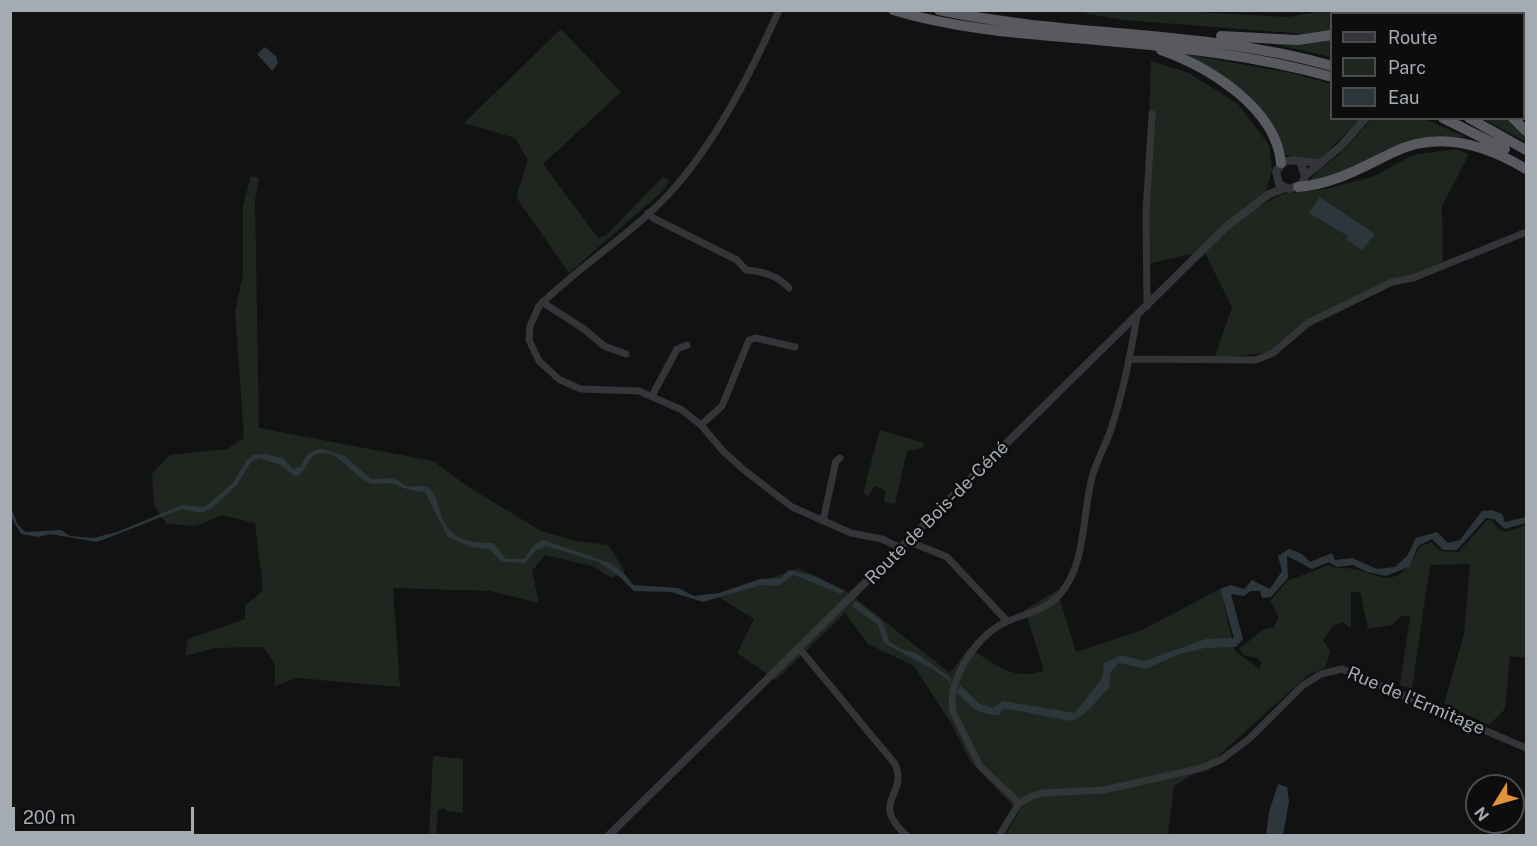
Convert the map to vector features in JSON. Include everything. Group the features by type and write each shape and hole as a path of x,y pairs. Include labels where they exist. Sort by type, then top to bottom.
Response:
{"highway":[{"path":"893,10 937,22 995,31 1247,57 1330,77"},
{"path":"939,10 993,20 1247,46 1330,66"},
{"path":"1164,36 1297,40 1330,35"},
{"path":"1147,45 1204,69 1256,110 1278,142 1281,163"},
{"path":"1447,120 1527,163"},
{"path":"1473,120 1527,150"},
{"path":"1515,120 1527,131"},
{"path":"1298,187 1330,183 1397,150 1434,142 1455,142 1481,147 1499,153 1527,169"}],"street":[{"path":"778,10 748,77 724,118 674,187 648,213 542,302 530,326 529,340 534,353 551,373 574,387 632,390 652,396 682,410 701,425 723,451 744,470 792,507 851,533 904,544 947,557 1007,621"},
{"path":"1147,306 1146,213 1152,114"},
{"path":"1269,194 1285,188 1298,187 1305,176 1364,120"},
{"path":"1269,194 1277,180 1276,171 1281,163 1289,160 1301,164 1321,162"},
{"path":"1301,164 1305,176"},
{"path":"1277,180 1285,188"},
{"name":"Route de Bois-de-Céné","path":"608,836 1227,226 1269,194"},
{"path":"648,213 653,218 737,260 746,270 757,271 782,280 789,288"},
{"path":"1129,360 1256,360 1273,353 1308,323 1392,282 1413,278 1524,233"},
{"path":"542,302 584,329 604,346 626,354"},
{"path":"999,836 1019,803 980,766 953,712 951,703 955,684 981,641 1007,621 1054,602 1064,590 1084,534 1093,475 1113,425 1137,316"},
{"path":"701,425 722,406 749,340 756,338 795,347"},
{"path":"652,396 677,349 687,345"},
{"path":"823,521 836,461 840,458"},
{"path":"800,648 895,764 899,778 889,806 889,815 893,824 907,836"},
{"name":"Rue de l'Ermitage","path":"1019,803 1042,793 1104,790 1202,768 1222,759 1249,739 1302,686 1321,674 1342,669 1527,748"}],"green space":[{"path":"1156,10 1288,17 1328,10 1421,11 1330,12 1330,32 1305,34 1124,20 1073,11"},
{"path":"561,29 621,92 543,164 598,238 606,235 663,177 669,180 665,189 569,273 516,197 528,160 515,138 464,123"},
{"path":"1330,38 1330,57 1270,43"},
{"path":"1185,54 1291,73 1330,84 1330,120 1359,120 1319,160 1304,161 1285,154 1276,133 1263,114"},
{"path":"1151,61 1189,73 1238,104 1269,145 1272,170 1262,205 1282,194 1326,189 1372,177 1413,155 1456,149 1469,154 1442,206 1443,266 1321,313 1269,352 1214,359 1232,307 1204,251 1144,265"},
{"path":"1371,120 1426,120 1466,137 1429,139 1342,174 1307,183 1340,154"},
{"path":"1485,120 1508,120 1526,136 1526,142"},
{"path":"251,176 259,178 255,200 259,428 433,461 467,486 541,531 577,541 608,545 625,571 611,578 592,566 545,555 532,571 539,603 491,591 393,588 400,687 297,678 275,686 275,664 263,647 215,648 185,656 188,639 245,619 245,606 263,590 255,523 222,515 196,526 167,524 154,506 152,474 170,455 227,449 244,438 235,311 243,274 243,206"},
{"path":"880,430 925,443 922,448 907,451 895,504 884,502 886,491 875,486 868,496 863,493"},
{"path":"1487,520 1493,521 1497,528 1505,532 1526,525 1526,658 1510,656 1505,709 1489,725 1444,704 1464,634 1470,564 1430,565 1412,689 1400,685 1410,616 1402,616 1392,625 1368,629 1360,592 1351,592 1351,628 1343,622 1333,626 1323,640 1330,651 1326,667 1308,675 1209,764 1174,786 1168,835 1005,835 1019,812 970,761 952,725 914,666 868,644 845,613 776,680 737,653 754,619 719,597 798,568 845,590 950,673 969,648 1004,669 1032,674 1044,671 1025,610 1057,590 1076,652 1140,631 1220,589 1235,651 1260,669 1261,663 1257,658 1243,655 1239,649 1263,630 1274,627 1279,617 1270,601 1287,581 1329,565 1382,577 1392,577 1401,573 1410,564 1419,547 1431,542 1441,551 1459,552"},
{"path":"433,756 463,759 463,813 447,811 444,808 438,810 436,835 429,836"}],"water":[{"path":"265,47 276,56 278,63 272,71 257,54"},
{"path":"1320,197 1375,234 1362,250 1347,240 1348,236 1309,213"},
{"path":"323,449 345,456 371,479 392,479 411,487 425,486 432,491 442,519 448,528 457,536 472,541 493,543 506,559 524,559 534,545 543,540 610,563 623,572 633,585 678,588 694,596 719,593 760,579 781,578 789,570 814,576 844,591 841,594 794,575 778,586 761,585 703,602 671,592 634,591 620,577 599,562 546,546 535,551 525,563 502,562 489,549 471,547 448,537 425,492 409,490 391,483 370,483 363,480 336,457 321,453 313,456 300,475 294,476 281,465 259,458 251,462 237,485 212,508 201,513 182,509 97,542 50,534 38,537 21,534 11,517 11,508 18,525 26,532 61,530 70,536 93,538 117,532 182,505 205,507 233,483 246,461 253,455 265,454 283,458 293,469 300,467 311,452"},
{"path":"1492,510 1502,514 1505,522 1526,517 1526,523 1505,529 1494,519 1486,518 1457,550 1443,550 1432,539 1418,546 1409,567 1386,576 1367,572 1353,565 1337,567 1329,562 1312,569 1287,556 1288,578 1271,597 1262,598 1260,591 1251,591 1244,596 1231,594 1243,639 1236,647 1205,648 1177,655 1146,669 1119,663 1111,671 1109,688 1087,711 1071,721 1008,709 1002,710 1000,715 985,713 975,709 957,693 960,685 980,704 993,708 1003,701 1075,713 1102,678 1104,663 1121,655 1144,661 1206,639 1234,638 1220,589 1231,585 1244,589 1252,580 1270,589 1282,571 1278,556 1289,549 1302,554 1310,562 1332,553 1335,560 1352,558 1377,569 1395,567 1407,556 1416,538 1437,532 1448,543 1460,540 1482,511"},
{"path":"856,601 882,621 890,642 901,649 916,653 951,678 951,682 934,670 884,643 878,625 852,606"},
{"path":"1278,784 1287,787 1289,801 1283,835 1266,835 1269,812"}]}
